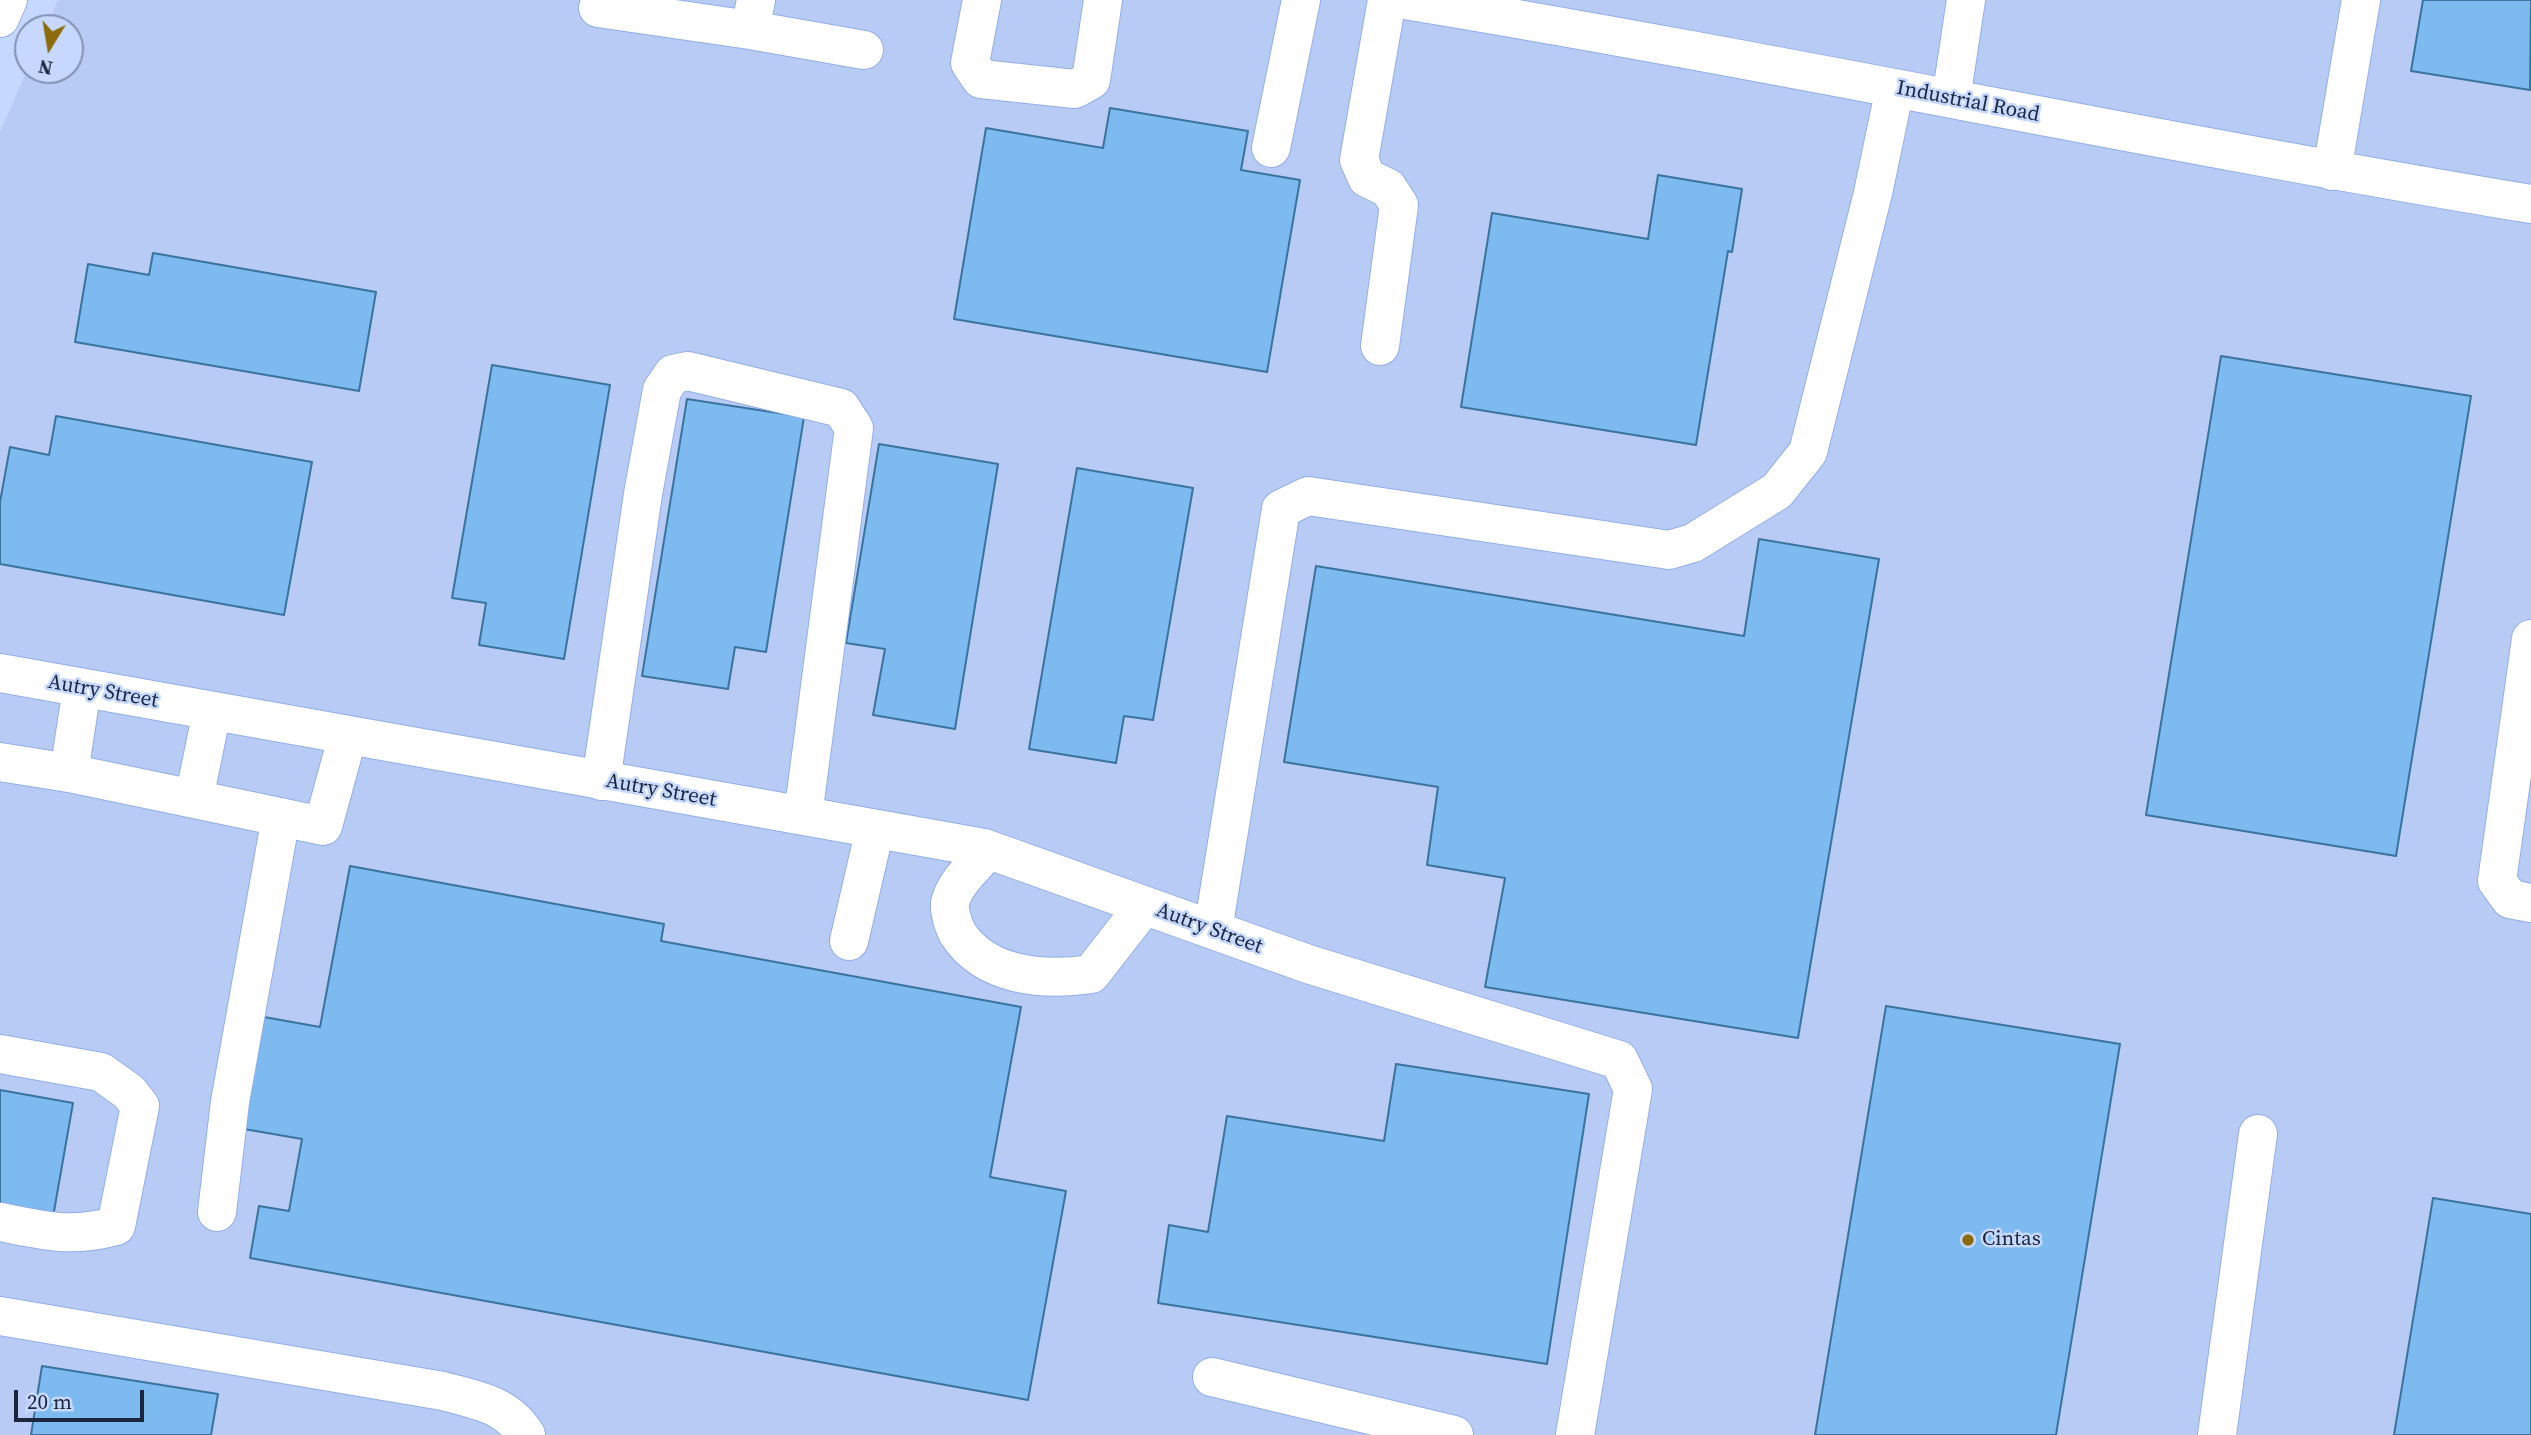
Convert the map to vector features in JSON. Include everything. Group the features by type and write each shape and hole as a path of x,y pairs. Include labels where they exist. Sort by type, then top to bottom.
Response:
{"street":[{"path":"0,18 8,0"},
{"path":"982,0 970,63 981,79 1075,89 1091,80 1103,0"},
{"path":"1271,148 1301,0"},
{"path":"1380,346 1399,205 1388,188 1367,178 1359,160 1387,0"},
{"name":"Industrial Road","path":"1405,0 1541,11 1951,99 2332,171 2531,204"},
{"path":"1951,99 1966,0"},
{"path":"2332,171 2361,0"},
{"path":"598,8 753,15 864,50"},
{"path":"1213,930 1281,509 1308,496 1669,550 1693,543 1777,491 1808,452 1873,193 1895,88"},
{"path":"601,781 643,494 662,390 673,373 688,371 841,408 854,428 803,816"},
{"path":"2531,639 2497,881 2510,899 2531,903"},
{"name":"Autry Street","path":"0,673 988,850 1308,964 1619,1060 1633,1089 1575,1435"},
{"path":"69,773 82,688"},
{"path":"194,799 212,711"},
{"path":"0,762 69,773 323,826 348,735"},
{"path":"217,1212 230,1102 281,817"},
{"path":"849,941 875,829"},
{"path":"988,850 956,889 950,904 955,928 966,946 1002,969 1027,975 1063,978 1091,974 1144,906"},
{"path":"0,1054 101,1072 130,1092 140,1106 116,1226 87,1233 62,1234 0,1222"},
{"path":"2217,1435 2258,1134"},
{"path":"0,1316 443,1391 490,1403 517,1421 526,1435"},
{"path":"1212,1377 1454,1435"}],"shaded area":[{"path":"58,0 2531,0 2531,1435 0,1435 0,132 21,84 84,84 84,14 52,14"}],"building":[{"path":"2423,0 2531,0 2530,90 2411,71"},
{"path":"1110,108 1248,131 1241,170 1300,180 1267,372 954,319 986,128 1103,148"},
{"path":"1658,175 1742,189 1732,252 1728,251 1696,445 1461,407 1492,213 1648,239"},
{"path":"153,253 376,292 359,391 75,342 88,264 149,275"},
{"path":"2221,356 2471,396 2396,856 2146,815"},
{"path":"492,365 610,385 564,659 479,645 486,603 452,598"},
{"path":"687,399 804,417 766,652 735,647 728,689 642,676"},
{"path":"56,416 312,462 284,615 0,564 0,502 10,447 49,455"},
{"path":"879,444 998,464 955,729 873,715 885,649 846,643"},
{"path":"1077,468 1193,488 1153,720 1124,716 1116,763 1029,749"},
{"path":"1759,539 1879,559 1798,1038 1485,987 1505,878 1427,865 1438,787 1284,762 1316,566 1744,636"},
{"path":"350,866 664,924 661,941 1021,1007 990,1177 1066,1191 1028,1400 250,1258 259,1206 289,1211 302,1139 244,1129 264,1017 320,1027"},
{"name":"Cintas","path":"1886,1006 2120,1044 2056,1435 1815,1435"},
{"path":"1396,1064 1589,1094 1547,1364 1158,1303 1169,1225 1208,1232 1227,1116 1384,1141"},
{"path":"0,1090 73,1103 53,1217 0,1208"},
{"path":"2433,1198 2531,1214 2531,1435 2394,1435"},
{"path":"42,1366 218,1394 211,1435 31,1435"}],"place":[{"name":"Cintas","path":"1968,1240"}]}
